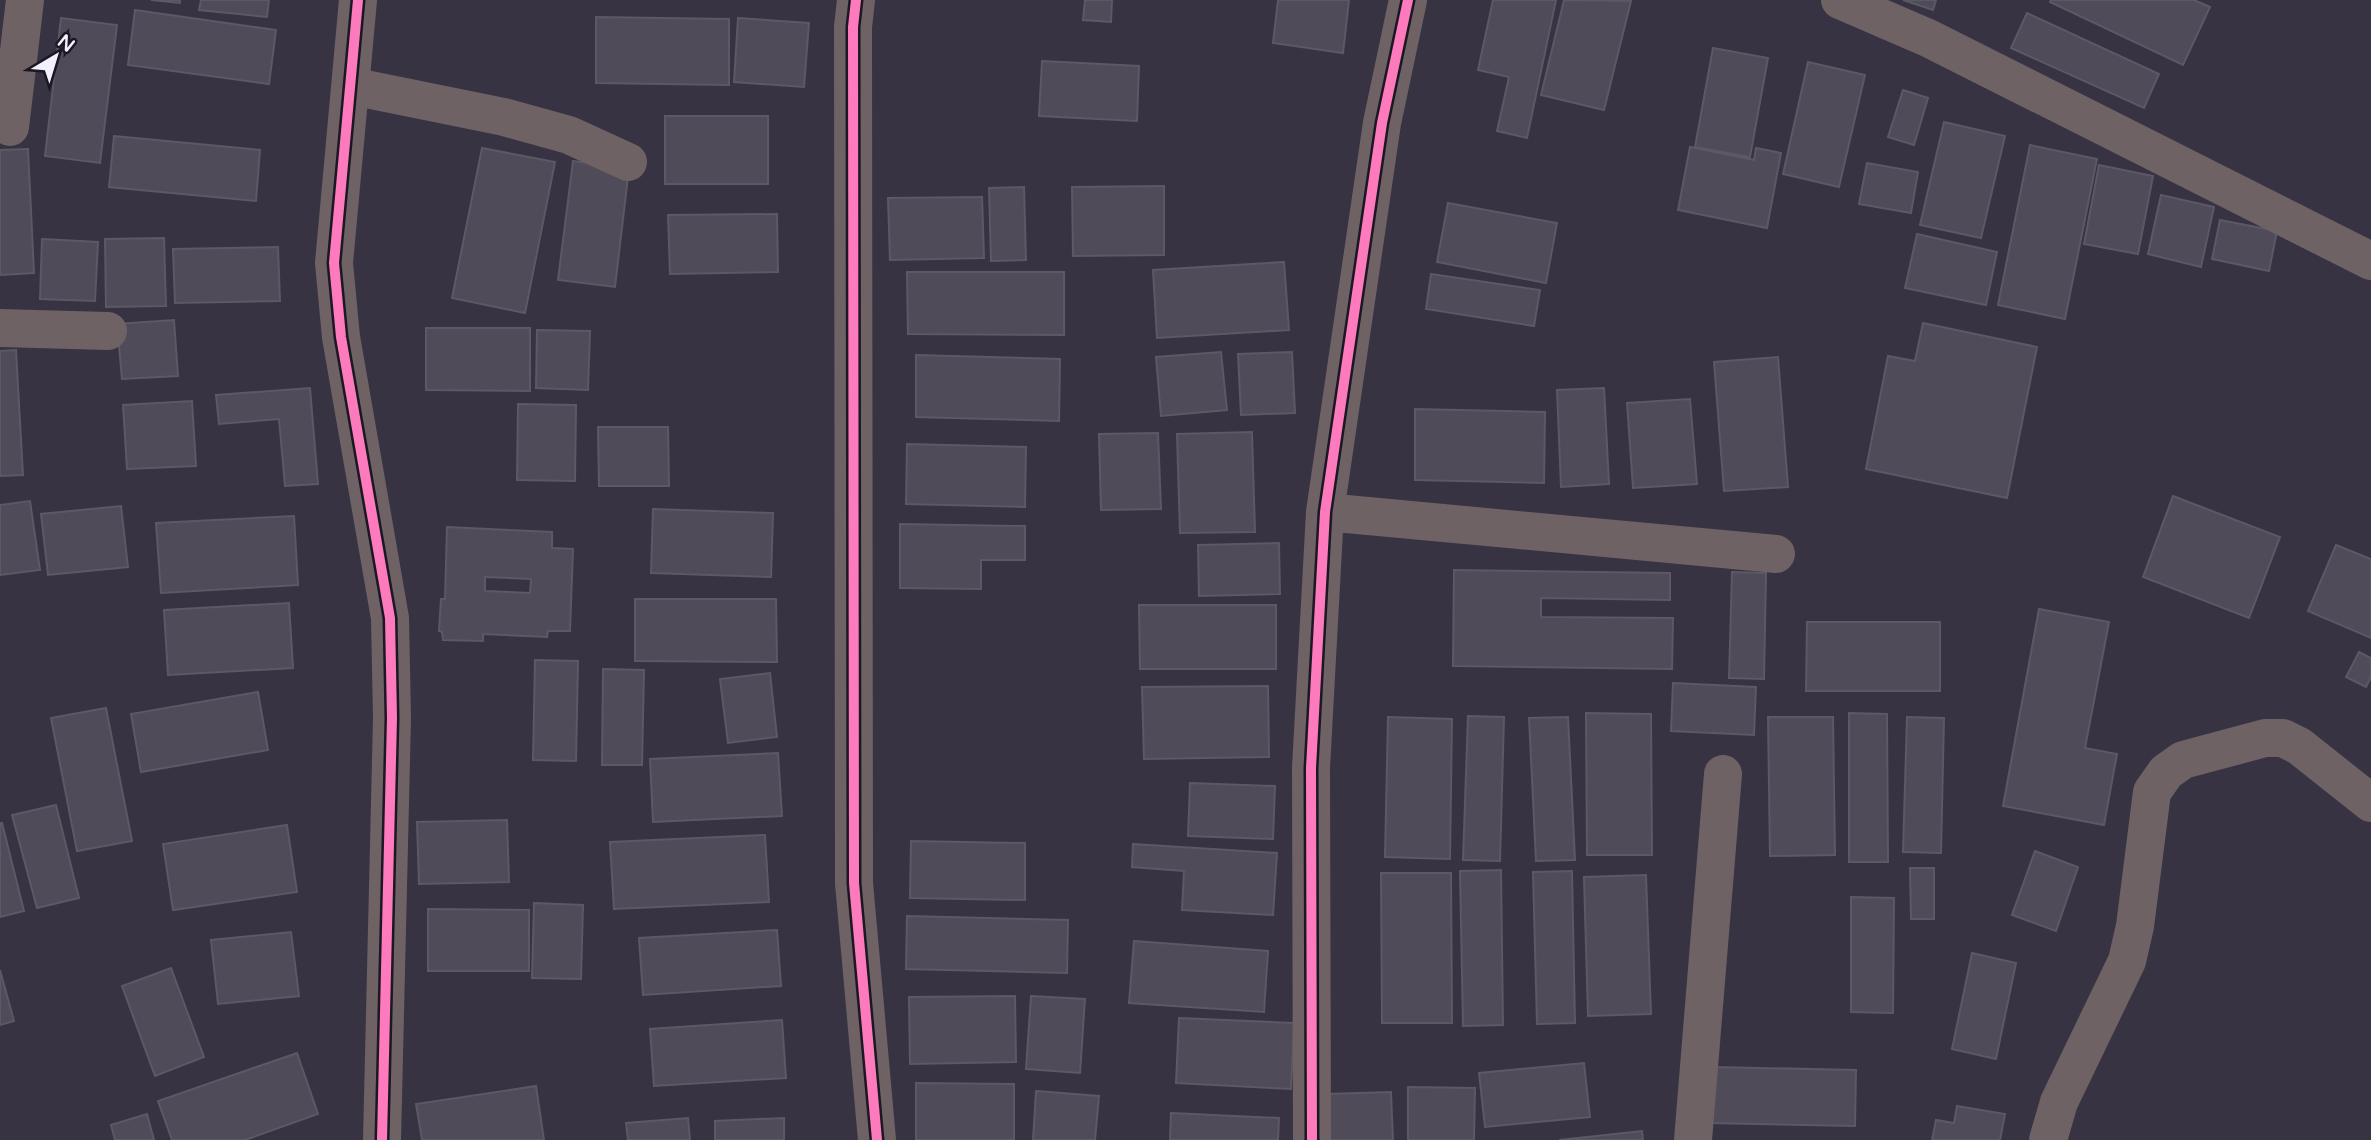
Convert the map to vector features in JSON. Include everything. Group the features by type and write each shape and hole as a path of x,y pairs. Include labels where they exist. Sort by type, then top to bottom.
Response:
{"street":[{"path":"10,127 25,0"},
{"path":"358,0 334,263 341,337 390,618 392,718 382,1140"},
{"path":"856,0 853,27 854,883 877,1140"},
{"path":"1312,1140 1311,768 1325,512 1382,124 1408,0"},
{"path":"1840,0 1857,5 1928,38 2371,261"},
{"path":"351,86 503,117 569,135 628,162"},
{"path":"0,328 108,331"},
{"path":"1325,512 1776,554"},
{"path":"2048,1140 2059,1102 2127,961 2135,926 2152,792 2165,772 2183,760 2265,738 2283,738 2299,746 2371,803"},
{"path":"1693,1140 1723,774"}],"building":[{"path":"151,0 180,0 180,3"},
{"path":"201,0 269,0 267,17 199,10"},
{"path":"1085,0 1112,0 1111,22 1083,20"},
{"path":"1278,0 1349,0 1343,53 1273,43"},
{"path":"1493,0 1556,0 1527,138 1497,131 1509,77 1478,70"},
{"path":"1564,0 1631,1 1604,110 1541,95"},
{"path":"1903,0 1936,0 1933,10"},
{"path":"2194,0 2210,7 2183,65 2050,2"},
{"path":"135,10 276,30 269,84 128,65"},
{"path":"2027,13 2159,74 2144,108 2011,48"},
{"path":"596,17 729,19 729,85 596,83"},
{"path":"61,18 117,25 100,163 45,156"},
{"path":"738,18 809,23 804,87 734,82"},
{"path":"1713,48 1768,58 1750,157 1695,147"},
{"path":"1042,61 1139,66 1137,121 1039,116"},
{"path":"1808,62 1865,75 1839,187 1783,174"},
{"path":"1903,90 1928,98 1914,145 1888,137"},
{"path":"665,116 768,116 768,184 665,184"},
{"path":"1944,122 2005,136 1981,238 1920,225"},
{"path":"114,136 260,150 256,201 109,187"},
{"path":"2030,145 2097,159 2065,319 1998,305"},
{"path":"1690,147 1754,160 1756,148 1781,153 1767,228 1678,210"},
{"path":"482,148 555,162 525,313 452,298"},
{"path":"28,149 34,273 0,275 0,150"},
{"path":"573,161 629,168 615,287 558,280"},
{"path":"1867,163 1918,172 1911,213 1859,204"},
{"path":"2099,165 2153,176 2138,254 2084,244"},
{"path":"1164,186 1164,255 1073,256 1072,187"},
{"path":"1024,187 1026,260 991,261 989,188"},
{"path":"2161,195 2214,207 2201,267 2148,254"},
{"path":"982,197 984,258 890,260 888,198"},
{"path":"1448,203 1557,223 1546,283 1437,262"},
{"path":"777,214 778,272 670,274 668,215"},
{"path":"2220,220 2277,231 2269,271 2212,259"},
{"path":"1917,234 1997,252 1986,305 1905,288"},
{"path":"164,238 166,306 106,307 105,239"},
{"path":"42,239 98,242 95,301 40,299"},
{"path":"278,247 280,301 175,303 173,249"},
{"path":"1284,262 1289,330 1157,338 1153,270"},
{"path":"907,272 1064,272 1064,335 908,334"},
{"path":"1431,274 1540,290 1534,326 1426,309"},
{"path":"174,320 178,376 122,379 117,324"},
{"path":"1923,323 2037,347 2007,498 1866,469 1888,356 1915,361"},
{"path":"426,328 530,328 530,391 426,390"},
{"path":"537,330 590,331 588,390 536,388"},
{"path":"16,350 23,475 0,476 0,351"},
{"path":"1221,352 1227,410 1161,416 1156,357"},
{"path":"1292,352 1295,413 1241,415 1238,354"},
{"path":"916,355 1060,359 1059,421 916,417"},
{"path":"1778,357 1788,487 1724,491 1714,362"},
{"path":"310,388 318,484 285,486 279,419 219,424 216,395"},
{"path":"1604,388 1609,484 1561,487 1557,390"},
{"path":"1690,399 1697,484 1633,488 1627,403"},
{"path":"192,401 196,466 127,469 123,405"},
{"path":"518,404 576,405 575,481 517,480"},
{"path":"1415,409 1545,412 1544,483 1415,480"},
{"path":"598,427 668,427 669,486 599,486"},
{"path":"1252,432 1255,532 1180,533 1177,434"},
{"path":"1158,433 1161,509 1101,510 1099,434"},
{"path":"907,444 1026,447 1025,507 906,504"},
{"path":"2173,496 2280,537 2249,618 2143,577"},
{"path":"30,501 40,570 0,575 0,505"},
{"path":"121,506 128,567 48,575 41,514"},
{"path":"653,509 773,513 771,577 651,573"},
{"path":"294,516 298,585 161,593 156,523"},
{"path":"900,524 1025,526 1025,560 981,560 981,589 900,588"},
{"path":"447,527 552,532 552,548 573,549 570,631 548,631 547,637 483,634 483,641 443,640 442,632 439,631 441,599 445,599","holes":["485,577 531,579 530,593 485,591"]},
{"path":"1279,543 1280,594 1199,596 1198,545"},
{"path":"2336,545 2371,559 2371,638 2308,611"},
{"path":"1454,570 1670,573 1670,600 1541,598 1541,617 1673,618 1672,669 1453,666"},
{"path":"1732,572 1766,573 1764,679 1729,678"},
{"path":"635,599 776,599 777,662 635,661"},
{"path":"289,603 293,668 168,675 164,610"},
{"path":"1139,605 1276,605 1276,669 1140,669"},
{"path":"2039,609 2109,622 2085,748 2117,754 2104,825 2003,806"},
{"path":"1807,622 1940,622 1940,691 1806,691"},
{"path":"2359,652 2371,658 2371,677 2366,687 2346,677"},
{"path":"535,660 578,661 576,761 533,760"},
{"path":"603,669 644,670 642,765 602,765"},
{"path":"770,673 777,737 728,743 720,679"},
{"path":"1673,683 1756,687 1754,735 1671,731"},
{"path":"1268,686 1269,757 1144,759 1142,687"},
{"path":"258,692 268,750 141,772 131,714"},
{"path":"106,708 132,841 77,851 51,718"},
{"path":"1586,713 1651,714 1652,855 1587,855"},
{"path":"1849,713 1887,714 1888,862 1849,862"},
{"path":"1468,716 1504,717 1500,861 1463,860"},
{"path":"1388,717 1452,719 1450,859 1385,857"},
{"path":"1568,717 1575,860 1536,861 1529,718"},
{"path":"1768,717 1833,717 1835,855 1770,856"},
{"path":"1907,717 1944,718 1941,853 1903,852"},
{"path":"778,753 782,816 653,822 650,759"},
{"path":"1190,783 1275,786 1273,839 1188,836"},
{"path":"56,805 79,898 37,908 12,815"},
{"path":"507,820 509,882 419,884 417,822"},
{"path":"0,823 24,911 0,917"},
{"path":"287,825 297,892 173,910 163,844"},
{"path":"765,835 769,902 614,909 610,842"},
{"path":"911,841 1025,843 1025,900 910,898"},
{"path":"1133,844 1277,853 1273,915 1182,910 1184,871 1132,867"},
{"path":"2035,851 2078,867 2056,931 2012,915"},
{"path":"1910,868 1934,868 1934,919 1911,919"},
{"path":"1501,870 1503,1025 1463,1026 1460,871"},
{"path":"1572,871 1575,1023 1537,1024 1533,872"},
{"path":"1381,873 1451,873 1452,1023 1382,1023"},
{"path":"1646,875 1651,1014 1588,1016 1584,877"},
{"path":"1851,897 1894,898 1893,1013 1851,1012"},
{"path":"534,903 583,905 581,979 532,978"},
{"path":"428,909 529,910 529,971 428,971"},
{"path":"907,916 1068,920 1067,973 906,969"},
{"path":"777,930 781,986 643,995 639,938"},
{"path":"291,932 299,996 218,1004 211,940"},
{"path":"1134,941 1268,951 1264,1012 1129,1003"},
{"path":"1972,953 2016,963 1996,1059 1952,1049"},
{"path":"171,968 204,1057 155,1076 122,986"},
{"path":"0,970 14,1021 0,1025"},
{"path":"1015,996 1016,1062 910,1064 909,997"},
{"path":"1031,996 1085,999 1080,1073 1026,1069"},
{"path":"1179,1018 1294,1023 1291,1089 1176,1083"},
{"path":"782,1020 786,1078 654,1086 650,1029"},
{"path":"297,1053 318,1114 245,1140 172,1140 158,1101"},
{"path":"1584,1063 1590,1117 1485,1127 1479,1073"},
{"path":"1712,1067 1856,1070 1855,1126 1711,1123"},
{"path":"916,1083 1014,1084 1014,1140 916,1140"},
{"path":"536,1086 544,1140 422,1140 416,1104"},
{"path":"1408,1087 1475,1088 1474,1140 1408,1140"},
{"path":"1036,1091 1099,1096 1095,1140 1033,1140"},
{"path":"1391,1092 1393,1140 1328,1140 1327,1094"},
{"path":"1957,1106 2005,1114 2000,1140 1932,1140 1936,1120 1954,1123"},
{"path":"1171,1113 1279,1118 1278,1140 1170,1140"},
{"path":"147,1114 154,1140 115,1140 111,1125"},
{"path":"688,1118 690,1140 628,1140 626,1123"},
{"path":"784,1118 784,1140 715,1140 715,1121"},
{"path":"1642,1131 1643,1140 1559,1140"}],"cycle path":[{"path":"358,0 334,263 341,337 390,618 392,718 382,1140"},
{"path":"856,0 853,27 854,883 877,1140"},
{"path":"1312,1140 1311,768 1325,512 1382,123 1408,0"}]}
